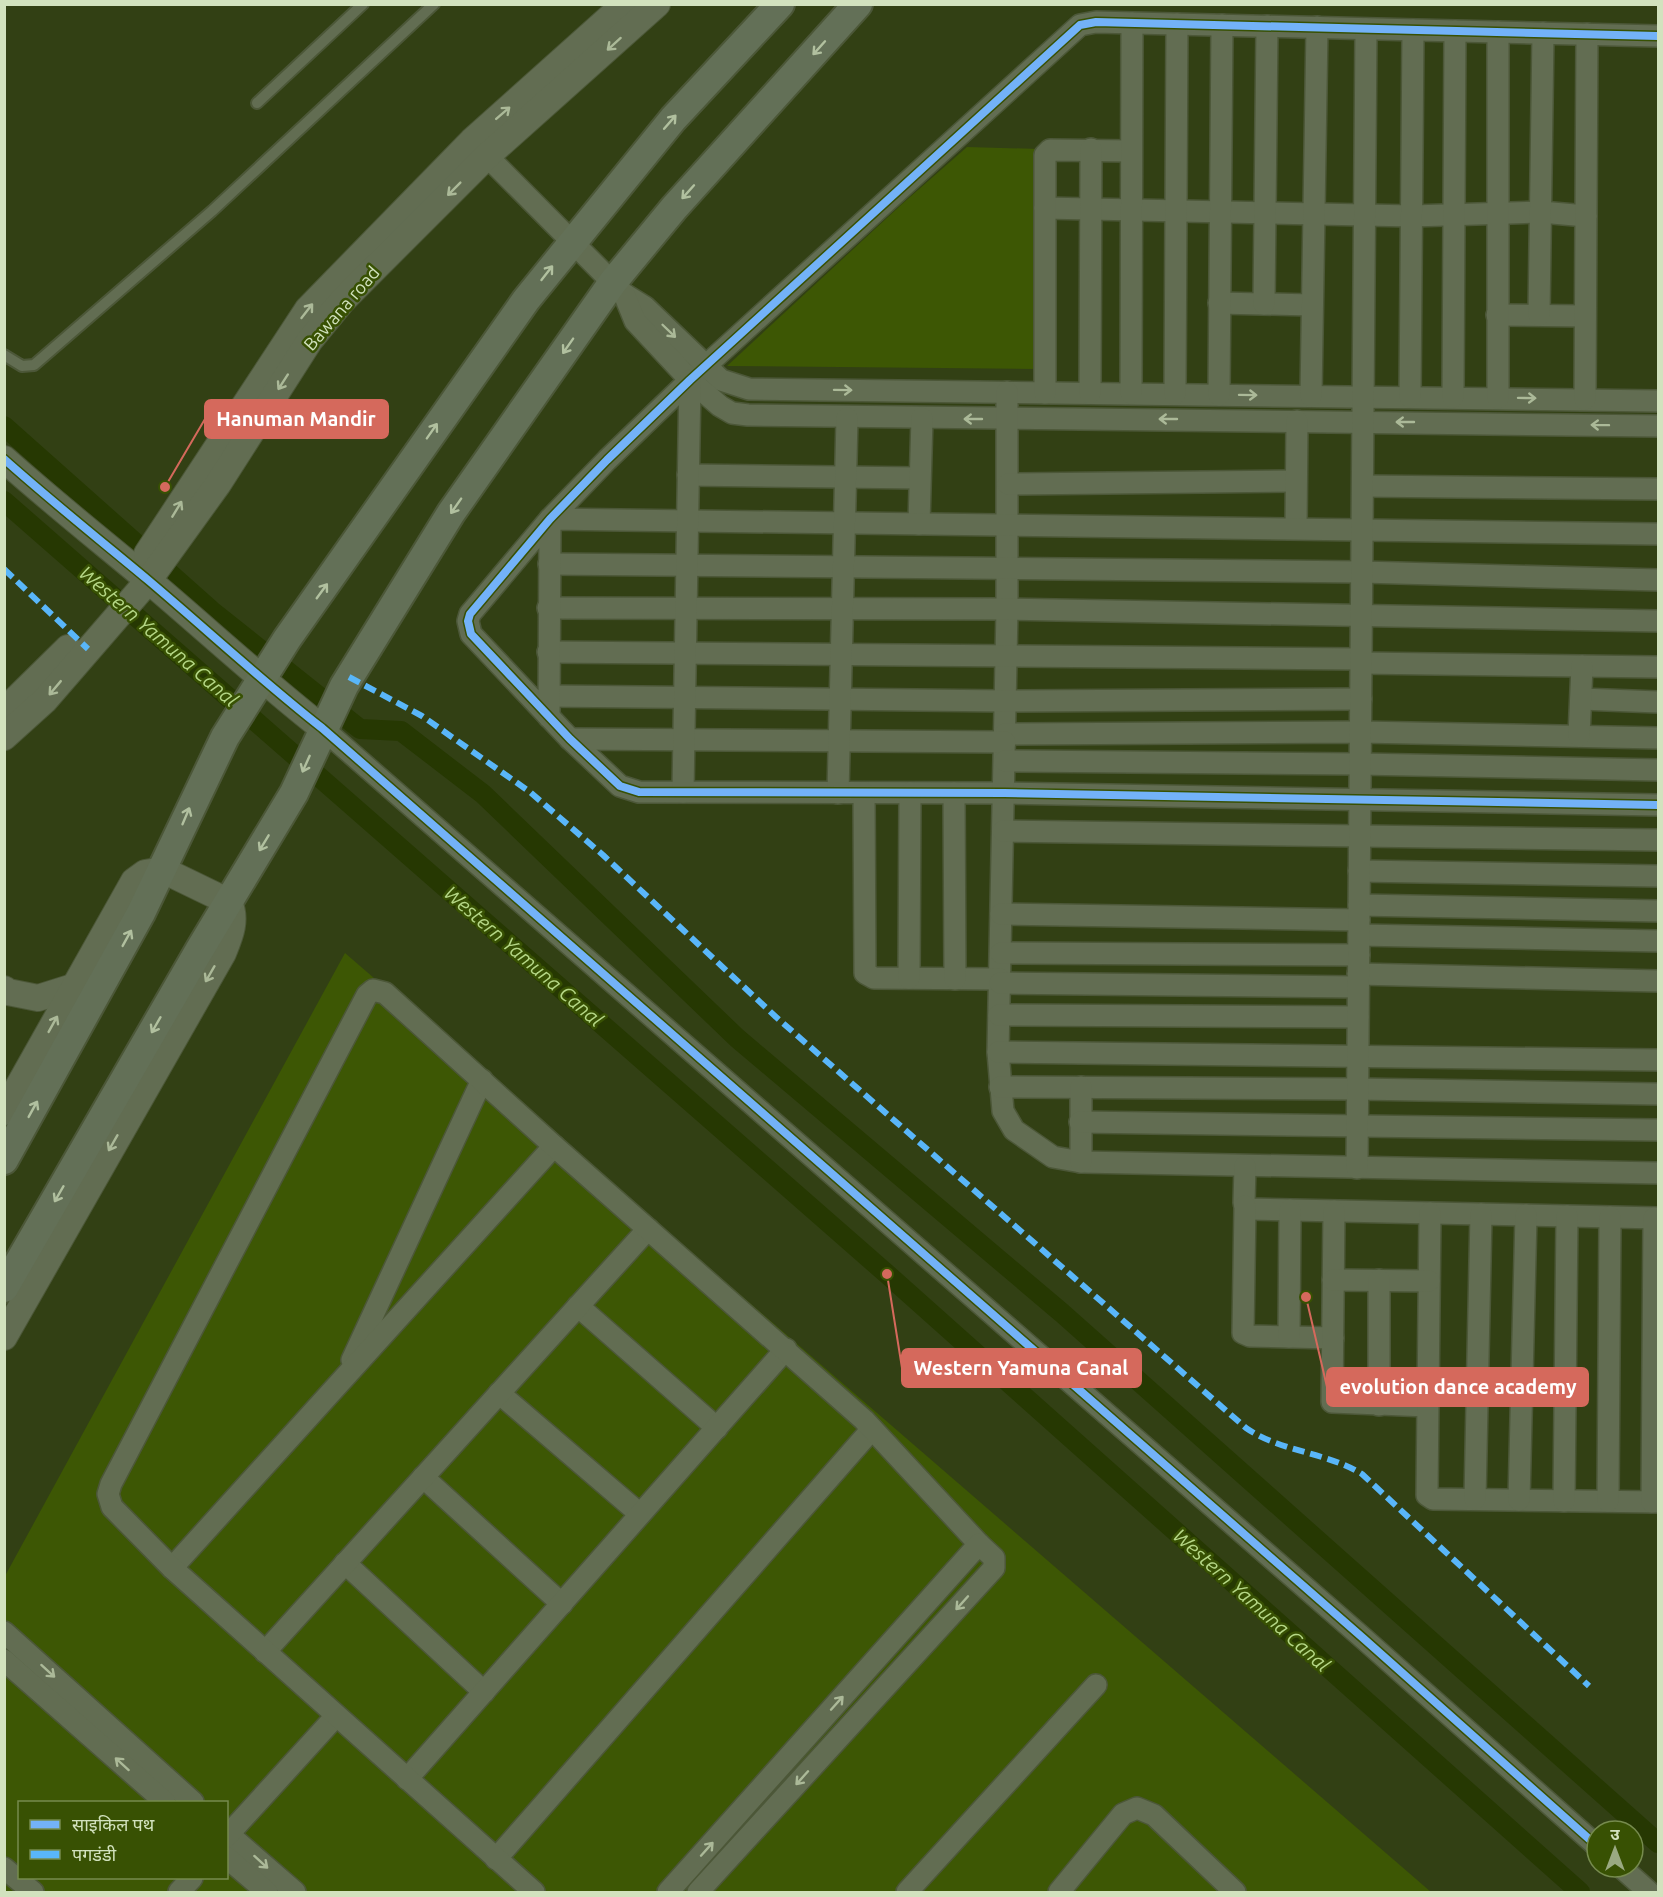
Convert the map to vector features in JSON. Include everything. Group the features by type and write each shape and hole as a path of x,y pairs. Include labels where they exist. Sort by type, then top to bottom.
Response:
{"main road":[{"path":"4,1160 163,870 189,808 225,737 287,639 520,309 572,241 673,118 780,4"},
{"path":"4,1288 294,793 344,686 451,513 618,288 674,208 858,4"}],"street":[{"name":"Bawana road","path":"4,737 45,700 101,623 218,484 325,321 479,148 625,4"},
{"name":"Bawana road","path":"479,148 657,4"},
{"path":"1659,36 1096,22 1075,28 698,373 550,519 470,614 468,621 471,634 570,740 628,790 1360,798 1659,806"},
{"path":"1131,393 1132,23"},
{"path":"1175,394 1177,24"},
{"path":"1219,395 1222,25"},
{"path":"1264,304 1267,26"},
{"path":"1311,396 1317,27"},
{"path":"1357,1168 1366,29"},
{"path":"1410,397 1413,30"},
{"path":"1453,397 1455,31"},
{"path":"1498,32 1498,398"},
{"path":"1539,315 1544,33"},
{"path":"1585,399 1587,34"},
{"path":"479,148 618,288 636,321 698,373 720,406 732,413 847,418 1659,426"},
{"path":"1045,393 1046,152 1091,149 1131,151"},
{"path":"1090,393 1091,149"},
{"path":"1045,208 1412,216 1541,212 1586,216"},
{"path":"1219,303 1312,305"},
{"path":"1497,315 1585,316"},
{"path":"698,373 749,389 1659,401"},
{"path":"684,792 688,476 698,373"},
{"path":"1007,392 1008,609 998,1052 1004,1111 1014,1130 1053,1157 1081,1161 1659,1173"},
{"path":"838,793 847,418"},
{"path":"919,524 922,418"},
{"path":"1296,528 1297,421"},
{"path":"4,459 139,578 323,727 1585,1835"},
{"path":"688,476 920,478"},
{"path":"1008,484 1296,481"},
{"path":"1363,486 1659,489"},
{"path":"550,519 1363,528 1659,534"},
{"path":"549,717 547,696 550,519"},
{"path":"549,564 1362,572 1659,580"},
{"path":"548,608 1008,609 1659,621"},
{"name":"Bawana road","path":"4,711 101,623"},
{"path":"548,652 1007,656 1659,667"},
{"path":"1579,736 1582,666"},
{"path":"547,696 1006,701 1361,699"},
{"path":"1581,699 1659,702"},
{"path":"1005,746 1361,732 1659,738"},
{"path":"570,740 839,741 1005,746 1360,764 1659,770"},
{"path":"864,793 864,969 865,973 874,978 1000,981 1359,946 1659,911"},
{"path":"909,978 910,793"},
{"path":"954,793 955,979"},
{"path":"1003,831 1659,840"},
{"path":"4,1112 134,880 145,873 163,870 229,902 233,911 233,921 223,953 4,1337"},
{"path":"1359,871 1659,876"},
{"path":"1001,914 1359,946 1659,981"},
{"path":"1000,953 1659,941"},
{"path":"4,989 8,992 38,998 73,987"},
{"path":"534,1893 172,1568 112,1507 108,1494 111,1484 367,995 378,990 385,993 554,1146 786,1349 872,1429 994,1557 994,1568 698,1893"},
{"path":"999,1015 1358,1017"},
{"path":"998,1052 1659,1060"},
{"path":"344,1379 482,1080"},
{"path":"1000,1087 1659,1094"},
{"path":"1081,1087 1081,1161"},
{"path":"1080,1122 1659,1130"},
{"path":"172,1568 554,1146"},
{"path":"1245,1166 1242,1330 1250,1336 1333,1338"},
{"path":"1245,1206 1249,1209 1481,1214 1656,1218 1655,1502 1433,1499 1427,1495 1430,1213"},
{"path":"1288,1337 1290,1210"},
{"path":"1334,1211 1332,1402 1427,1406"},
{"path":"1475,1499 1481,1214"},
{"path":"1520,1500 1526,1215"},
{"path":"1564,1501 1567,1216"},
{"path":"1608,1501 1610,1217"},
{"path":"265,1652 648,1229"},
{"path":"1333,1280 1429,1281"},
{"path":"1379,1281 1379,1405"},
{"path":"578,1306 717,1428"},
{"path":"407,1779 786,1349"},
{"path":"499,1393 640,1514"},
{"path":"496,1859 872,1429"},
{"path":"423,1477 562,1604"},
{"path":"668,1893 980,1544"},
{"path":"345,1563 484,1692"},
{"path":"4,1632 192,1801"},
{"path":"4,1660 163,1801"},
{"path":"907,1893 1096,1685"},
{"path":"228,1833 336,1716"},
{"path":"1063,1891 1123,1814 1137,1809 1154,1815 1235,1893"},
{"path":"228,1835 295,1893"},
{"path":"228,1859 267,1893"},
{"path":"4,1868 33,1893"},
{"path":"179,1893 191,1879"},
{"path":"1634,1879 1650,1893"}],"lane":[{"path":"256,103 363,4"},
{"path":"4,355 22,366 34,365 212,212 434,4"}],"shaded area":[{"path":"967,147 1039,149 1037,369 727,366 902,204"},
{"path":"345,953 1431,1892 5,1892 5,1576"}],"waterway":[{"path":"4,426 212,611 360,729 401,731 483,794 737,1038 1062,1313 1658,1843"},
{"name":"Western Yamuna Canal","path":"4,501 887,1274 1580,1892"}],"marked path":[{"path":"4,569 88,649"},
{"path":"349,677 422,716 530,792 603,855 776,1017 1246,1428 1274,1442 1334,1461 1362,1474 1589,1686"}],"cycle path":[{"path":"1658,36 1096,22 1080,25 690,380 607,460 550,519 470,614 468,621 471,634 570,739 620,786 639,792 1004,793 1658,805"},
{"path":"4,459 322,728 1363,1638 1585,1835"}],"place":[{"name":"Hanuman Mandir","path":"165,487"},
{"name":"Western Yamuna Canal","path":"887,1274"},
{"name":"evolution dance academy","path":"1306,1297"}]}
